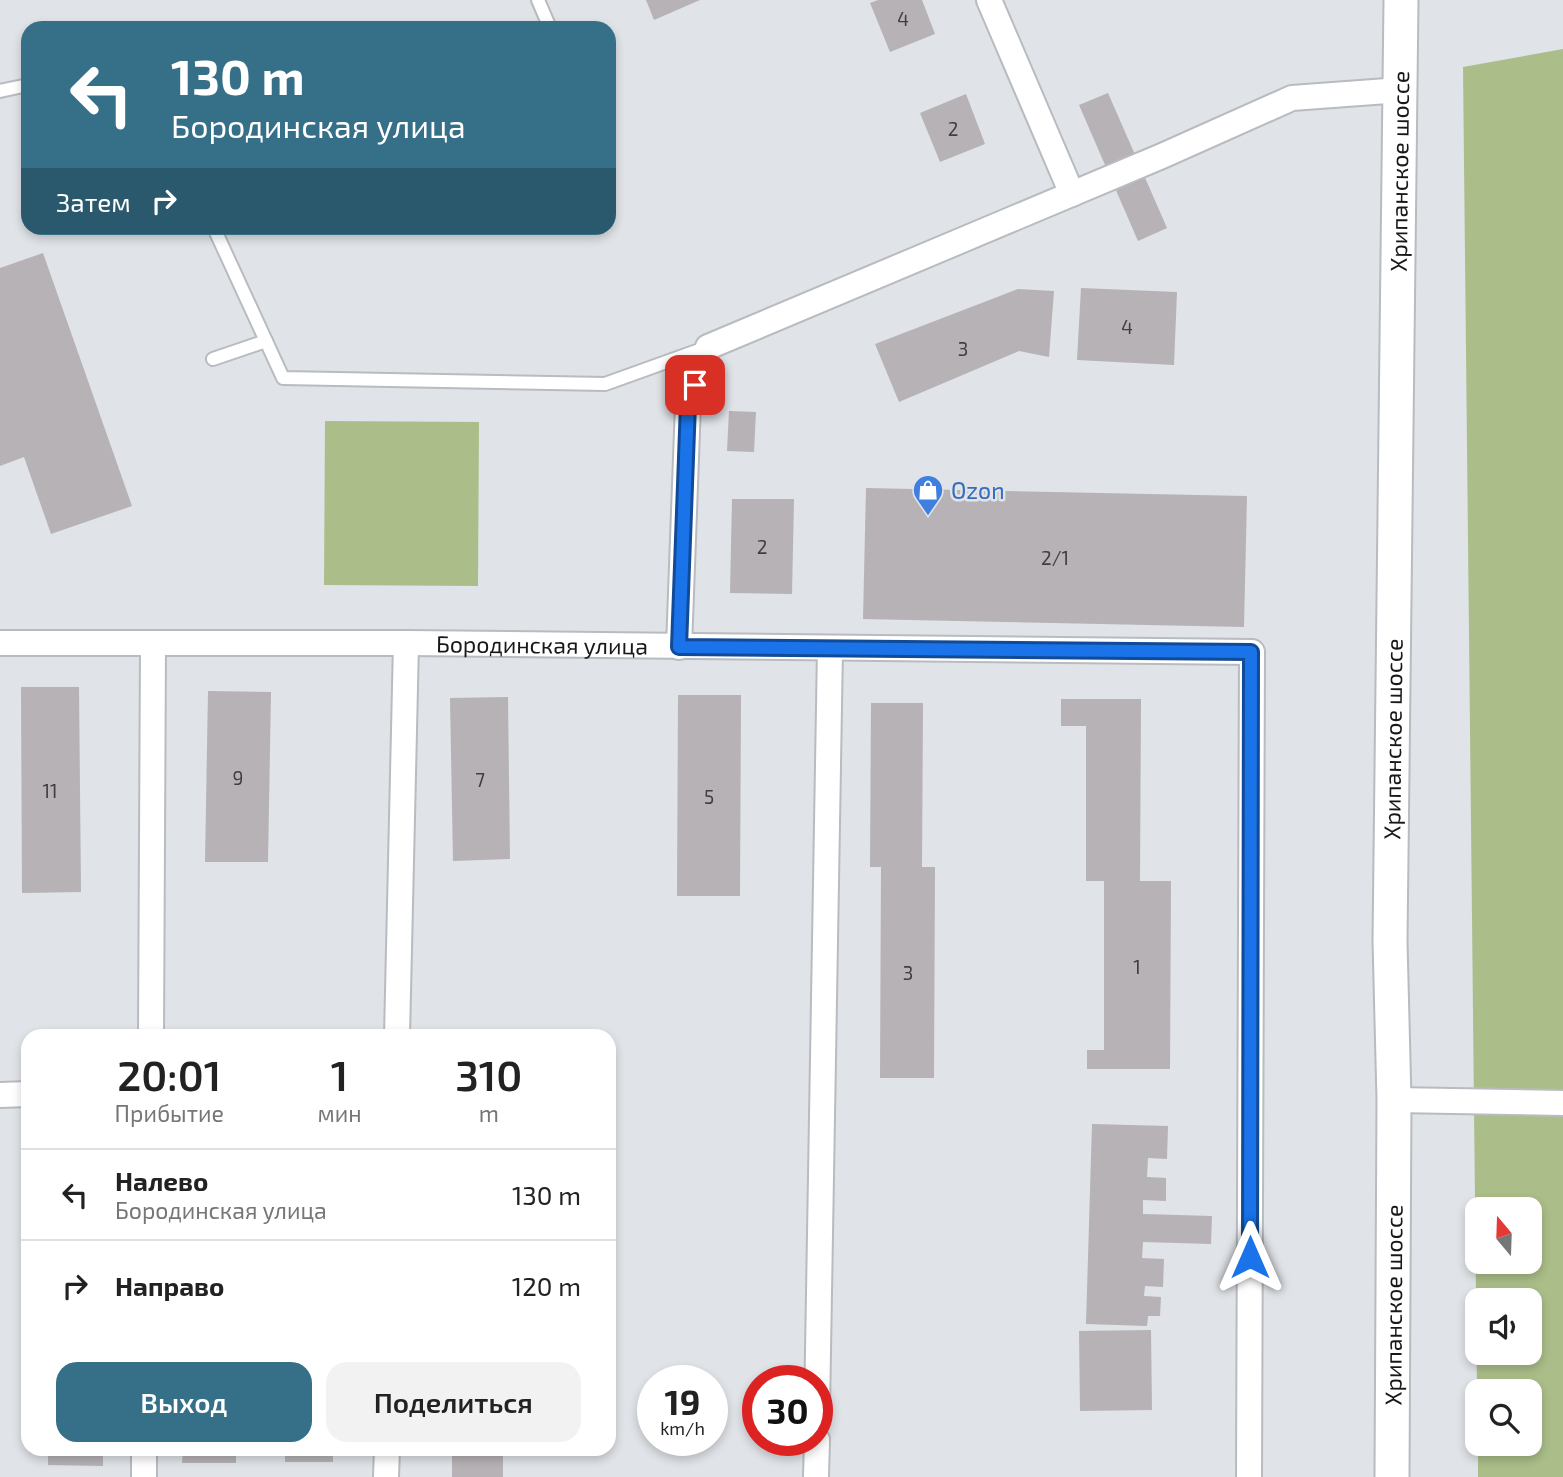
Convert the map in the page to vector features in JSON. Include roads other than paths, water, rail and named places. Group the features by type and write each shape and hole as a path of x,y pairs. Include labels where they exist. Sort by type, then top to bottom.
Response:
{"main road":[{"name":"Хрипанское шоссе","path":"1392,1477 1394,1100 1390,941 1401,0"}],"street":[{"path":"989,0 1072,194"},
{"path":"679,647 688,404 708,347 1292,98 1401,90"},
{"name":"Бородинская улица","path":"0,643 406,643 1251,652 1250,1477"},
{"path":"397,1029 406,643"},
{"path":"151,1029 153,645"},
{"path":"818,1365 830,648"},
{"path":"0,1095 21,1094"},
{"path":"1394,1100 1563,1103"},
{"path":"144,1456 144,1477"},
{"path":"386,1477 387,1456"},
{"path":"816,1477 817,1456"}],"lane":[{"path":"538,0 547,21"},
{"path":"0,91 21,86"},
{"path":"217,235 283,378 605,384 708,347"},
{"path":"213,359 265,341"}],"place":[{"name":"Ozon","path":"928,517"}]}
